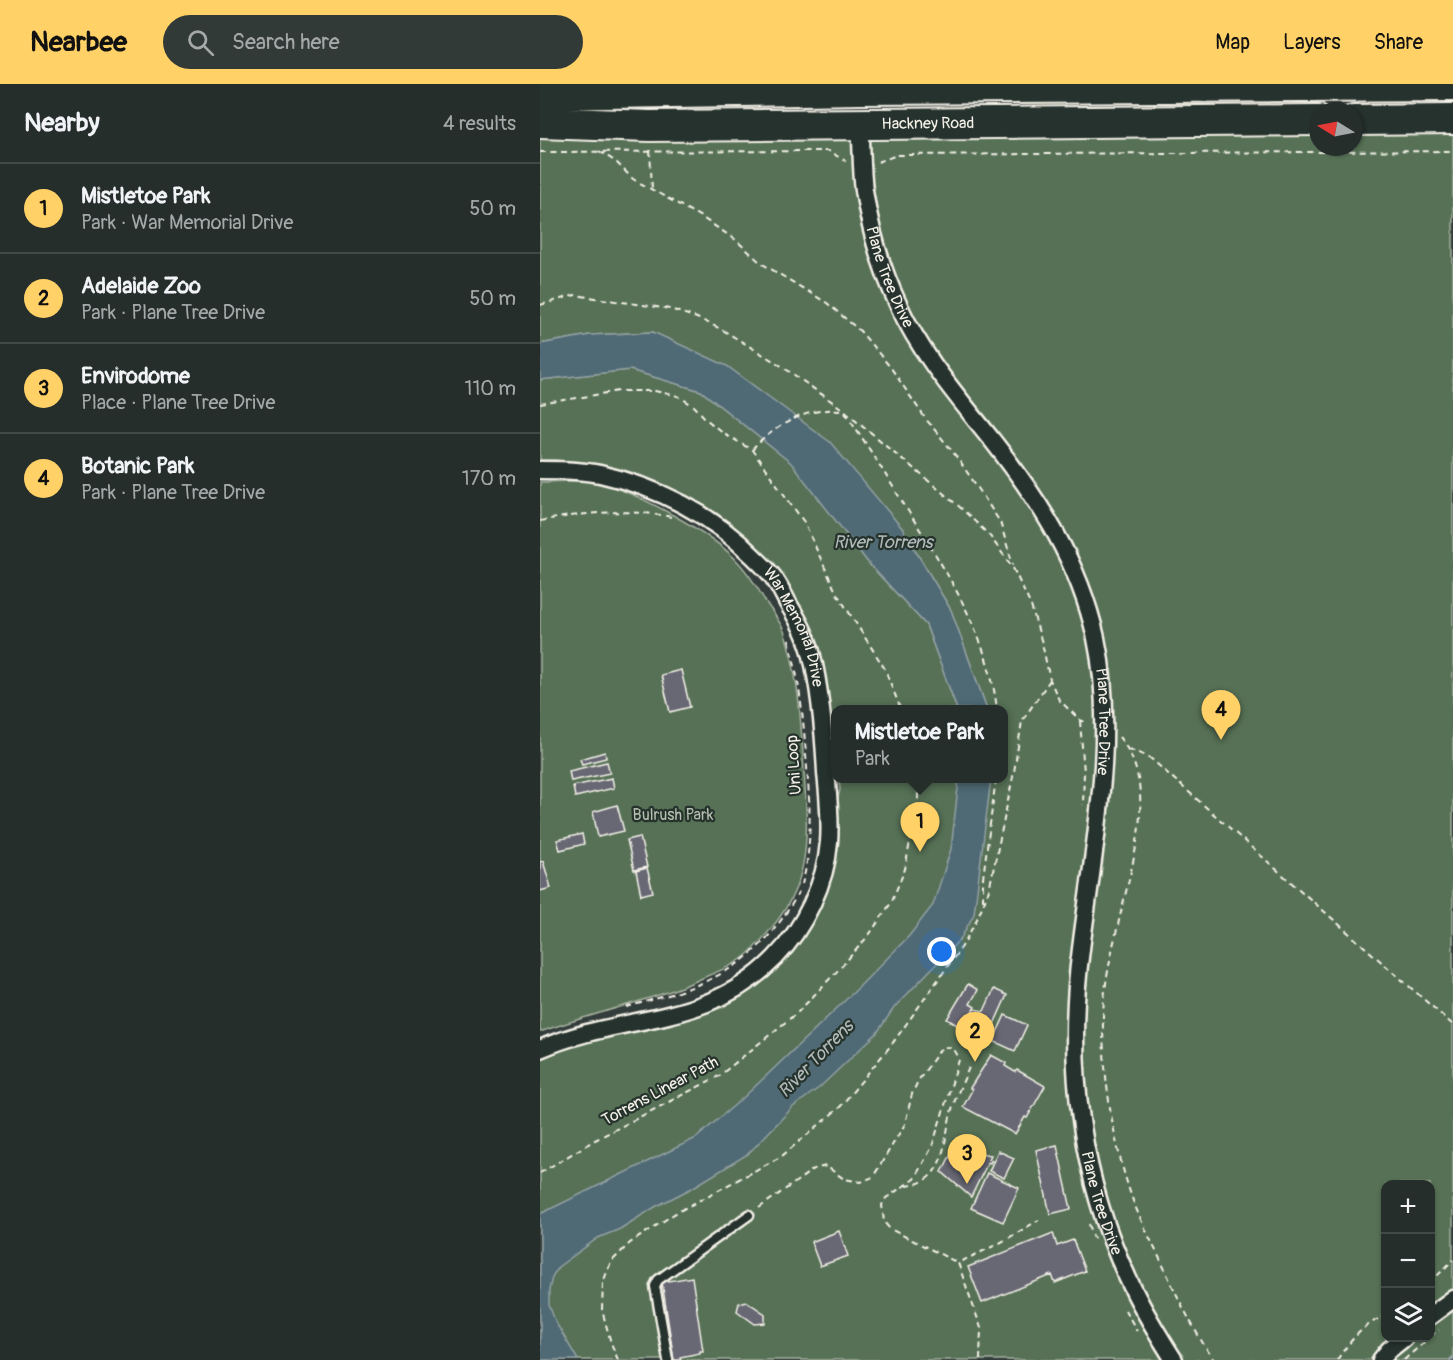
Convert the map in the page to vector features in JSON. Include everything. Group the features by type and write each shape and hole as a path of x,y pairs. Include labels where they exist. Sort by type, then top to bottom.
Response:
{"highway":[{"name":"Hackney Road","path":"540,94 859,86 1453,85"},
{"path":"1109,86 1162,121"},
{"path":"682,92 682,125"},
{"path":"1363,120 1453,117"},
{"name":"Hackney Road","path":"540,122 649,126 1309,120"}],"street":[{"name":"Plane Tree Drive","path":"860,123 864,188 871,230 898,306 929,360 1019,475 1051,524 1083,590 1096,641 1104,727 1097,830 1080,952 1074,1018 1077,1097 1093,1184 1113,1241 1133,1290 1174,1360"},
{"name":"War Memorial Drive","path":"540,470 601,474 641,486 672,499 708,518 737,540 773,576 801,626 812,655 825,760 829,843 825,868 805,918 793,939 774,960 754,976 708,1004 575,1036 540,1048"},
{"path":"1435,1313 1453,1299"},
{"path":"1381,1360 1399,1342"}],"lane":[{"path":"668,1360 655,1286 658,1280 749,1215"}],"path":[{"path":"598,150 616,162 633,179 736,240 762,262 827,303 860,331 891,368 925,418 953,452 1000,522 1014,568 1031,606 1050,680 1059,700 1080,720 1114,731 1129,749 1140,790 1140,826 1108,971 1103,1026 1105,1070 1115,1134 1129,1190 1177,1295 1214,1360"},
{"path":"650,150 652,190"},
{"path":"540,152 828,151 844,161 862,165 897,155 1453,151"},
{"path":"540,305 575,295 670,309 721,329 780,365 844,410 962,508 989,535 1014,568"},
{"path":"540,404 619,391 655,391 678,396 694,406 723,433 752,450 804,522 836,592 885,669 899,705"},
{"path":"752,450 760,441 790,420 822,410 844,410"},
{"path":"844,410 932,547 954,586 979,637 997,705"},
{"path":"540,521 599,513 674,517"},
{"name":"Uni Loop","path":"619,1009 687,990 728,972 747,958 766,939 785,916 801,889 807,868 809,793 802,710 795,663 788,637"},
{"path":"618,1360 602,1310 603,1282 610,1262 630,1243 674,1214 782,1156 840,1107 892,1044 963,945 984,902 996,865 1022,721 1050,680"},
{"path":"1129,749 1149,757 1453,1025"},
{"name":"Torrens Linear Path","path":"540,1173 595,1140 719,1076 798,1012 842,966 886,911 901,877 911,842 918,798 917,783"},
{"path":"984,902 982,878 995,783"},
{"path":"749,1215 814,1169 826,1166 844,1179 861,1182 873,1177 904,1124 918,1081 942,1047 951,1047 957,1052 959,1060 932,1147 914,1179 886,1198 882,1205 884,1222 890,1229 958,1263 981,1328 980,1360"},
{"path":"903,1186 919,1185 936,1170 945,1148 951,1112 970,1065"},
{"path":"958,1263 998,1244 1039,1220"},
{"path":"1435,1279 1453,1260"},
{"path":"1337,1360 1353,1338 1368,1324 1381,1318"},
{"path":"1404,1360 1424,1342"}],"green space":[{"path":"1363,127 1453,127 1453,1360 540,1360 540,1055 554,1049 686,1016 798,942 840,790 839,783 1008,783 1008,705 986,705 951,610 902,528 653,332 590,335 540,344 540,135 1309,128 1309,156 1363,156"},
{"path":"630,370 701,391 792,463 870,565 926,625 956,705 831,705 831,725 827,720 817,653 742,536 582,463 540,460 540,380"},
{"name":"Bulrush Park","path":"540,482 599,483 634,496 694,527 712,539 747,572 784,631 793,664 800,718 806,824 802,868 796,889 770,930 746,956 724,969 687,985 540,1032"}],"water":[{"name":"River Torrens","path":"653,332 727,366 830,442 902,528 951,610 986,705 956,705 926,625 870,565 791,463 701,391 630,370 540,380 540,344 590,335"},
{"name":"River Torrens","path":"959,783 990,783 974,914 961,938 894,1008 877,1033 820,1087 793,1107 748,1154 620,1229 598,1238 558,1267 552,1277 549,1305 556,1323 578,1360 540,1360 540,1214 696,1138 744,1097 909,936 933,905 951,849"}],"building":[{"path":"681,670 690,707 670,712 661,675"},
{"path":"605,752 606,758 582,764 580,759"},
{"path":"607,762 610,773 571,781 569,771"},
{"path":"612,778 614,788 575,797 573,786"},
{"path":"617,805 624,831 598,837 593,812"},
{"path":"582,834 584,844 560,850 557,840"},
{"path":"640,837 647,867 634,870 627,840"},
{"path":"543,861 551,888 540,891 540,862"},
{"path":"647,868 653,892 641,895 636,871"},
{"path":"968,984 978,990 970,1004 975,1007 962,1028 947,1019"},
{"path":"994,989 1007,995 986,1042 973,1035 975,1031 964,1025 974,1009 984,1011"},
{"path":"1005,1015 1027,1025 1015,1051 993,1041"},
{"path":"991,1055 1006,1063 1005,1066 1015,1072 1017,1070 1045,1086 1015,1134 963,1107 972,1090 970,1088"},
{"path":"1057,1145 1071,1209 1050,1214 1036,1150"},
{"path":"954,1148 991,1155 989,1159 992,1160 988,1162 971,1197 942,1172"},
{"path":"998,1151 1014,1158 1004,1178 989,1171"},
{"path":"987,1173 1019,1188 1003,1222 971,1208"},
{"path":"839,1231 848,1256 820,1266 811,1242"},
{"path":"1053,1233 1057,1246 1073,1240 1085,1271 1055,1283 1052,1275 982,1303 968,1267"},
{"path":"692,1277 703,1351 680,1357 681,1360 674,1360 662,1282"},
{"path":"746,1301 765,1314 765,1323 755,1324 737,1311 739,1303"}],"place":[{"name":"Botanic Park","path":"1221,740"},
{"name":"Mistletoe Park","path":"920,852"},
{"name":"Adelaide Zoo","path":"975,1062"},
{"name":"Envirodome","path":"967,1184"}]}
